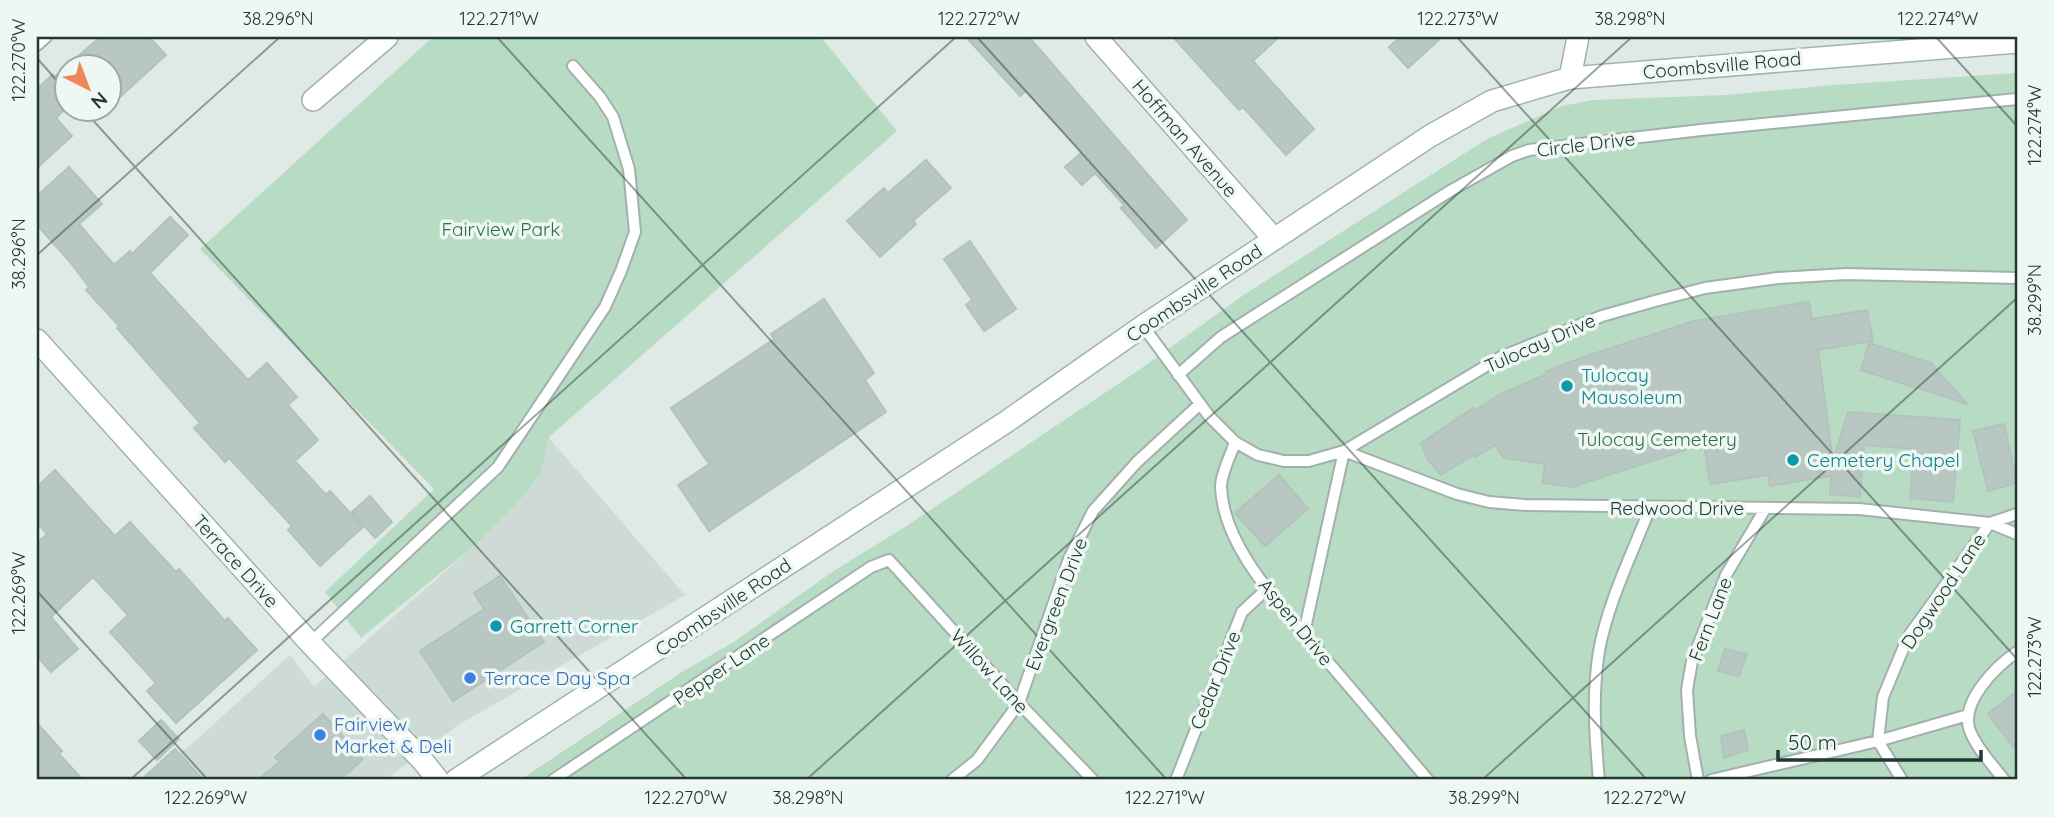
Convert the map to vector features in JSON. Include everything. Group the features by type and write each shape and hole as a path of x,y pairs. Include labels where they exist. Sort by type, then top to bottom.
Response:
{"street":[{"path":"313,100 387,37"},
{"name":"Hoffman Avenue","path":"1096,37 1274,239"},
{"path":"1570,78 1574,38"},
{"name":"Coombsville Road","path":"456,780 1006,422 1143,326 1430,136 1492,101 1570,78 2017,41"},
{"name":"Terrace Drive","path":"37,341 310,643 438,780"}],"lane":[{"path":"37,45 46,37"},
{"path":"310,643 498,467 605,307 635,232 629,169 613,117 600,97 573,66"},
{"name":"Circle Drive","path":"1178,375 1221,337 1450,191 1512,156 1530,150 2017,99"},
{"name":"Tulocay Drive","path":"1143,326 1209,416 1235,442 1258,455 1284,461 1309,461 1344,451 1501,357 1602,316 1655,300 1705,288 1805,276 1846,274 2017,278"},
{"name":"Evergreen Drive","path":"952,780 977,760 1019,703 1069,559 1093,512 1137,462 1200,404"},
{"name":"Aspen Drive","path":"1235,442 1221,484 1223,506 1230,527 1251,567 1428,780"},
{"path":"1304,633 1344,451"},
{"name":"Redwood Drive","path":"1344,451 1457,494 1489,502 1525,506 1859,509 1990,523 2017,514"},
{"path":"1599,780 1595,693 1599,650 1614,602 1650,508"},
{"name":"Fern Lane","path":"1698,780 1690,736 1687,690 1692,661 1726,575 1765,509"},
{"path":"1990,523 2017,534"},
{"name":"Dogwood Lane","path":"1878,741 1883,697 1908,637 1990,523"},
{"name":"Willow Lane","path":"890,560 1019,703 1093,780"},
{"name":"Pepper Lane","path":"553,780 871,567 890,560"},
{"name":"Cedar Drive","path":"1176,780 1242,612 1268,588"},
{"path":"2004,780 1970,730 1968,715 1977,692 2003,662 2017,652"},
{"path":"1711,780 1878,741 1968,715"},
{"path":"1878,741 1902,780"}],"shaded area":[{"path":"549,438 685,595 458,725 385,780 143,780 193,743 290,655 314,687 475,545 517,504 541,473"}],"green space":[{"name":"Fairview Park","path":"433,37 821,37 897,131 549,437 541,473 517,504 475,545 361,638 325,592 434,489 200,249"},
{"name":"Tulocay Cemetery","path":"2017,73 2017,780 520,780 682,672 734,642 832,572 908,525 1139,370 1245,294 1487,139 1562,106 1593,100 1725,95"}],"building":[{"path":"100,37 149,37 166,55 122,95 122,52 83,52"},
{"path":"966,37 1029,37 1187,220 1156,248 1121,208 1124,205 1095,173 1082,185 1065,167 1082,152 1026,91 1020,96"},
{"path":"1173,37 1279,37 1253,61 1314,129 1286,155 1243,107 1239,110"},
{"path":"1400,37 1442,37 1408,68 1389,47"},
{"path":"52,75 52,122 60,122 72,136 37,168 37,89"},
{"path":"926,160 951,188 913,221 916,224 880,257 847,221 884,188 888,193"},
{"path":"69,167 102,204 79,224 114,265 130,251 132,254 170,217 188,235 150,273 248,380 267,363 297,397 288,405 318,440 295,461 326,495 330,491 363,527 320,566 288,530 292,526 229,458 225,462 194,428 200,423 117,328 119,326 86,290 89,287 70,262 37,225 37,196"},
{"path":"970,241 1016,309 984,331 966,305 972,300 944,259"},
{"path":"824,299 874,373 865,380 886,412 709,531 678,485 709,464 671,408 774,339 771,334"},
{"path":"1809,302 1812,319 1867,310 1873,341 1818,350 1833,461 1848,412 1960,420 1953,502 1910,498 1914,449 1864,445 1860,497 1830,494 1831,476 1770,486 1768,475 1710,484 1704,444 1572,487 1542,483 1545,464 1504,458 1495,445 1441,475 1428,460 1421,443 1473,408 1474,411 1501,394 1545,375 1546,371 1587,356 1694,321"},
{"path":"1869,343 1931,363 1967,404 1861,370"},
{"path":"2004,424 2017,483 1988,491 1973,431"},
{"path":"55,470 115,536 130,522 176,572 179,569 225,621 228,618 257,650 176,723 147,691 156,683 110,632 128,615 93,577 51,617 78,649 51,672 37,656 37,543 47,534 37,523 37,487"},
{"path":"1279,475 1308,509 1265,546 1235,513"},
{"path":"370,496 392,522 375,538 352,512"},
{"name":"Garrett Corner","path":"500,576 544,642 453,701 420,651 484,609 474,593"},
{"path":"1725,649 1747,654 1739,676 1718,671"},
{"path":"2017,691 2017,751 1988,714"},
{"name":"Fairview Market & Deli","path":"323,714 363,759 340,780 258,780 279,762 275,757"},
{"path":"161,720 179,739 157,760 139,741"},
{"path":"37,723 62,751 59,754 83,780 37,780"},
{"path":"1744,730 1748,750 1724,758 1721,736"},
{"path":"175,749 203,780 141,780"}],"place":[{"name":"Tulocay Mausoleum","path":"1567,386"},
{"name":"Cemetery Chapel","path":"1793,460"},
{"name":"Garrett Corner","path":"496,626"},
{"name":"Terrace Day Spa","path":"470,678"},
{"name":"Fairview Market & Deli","path":"320,735"}]}
